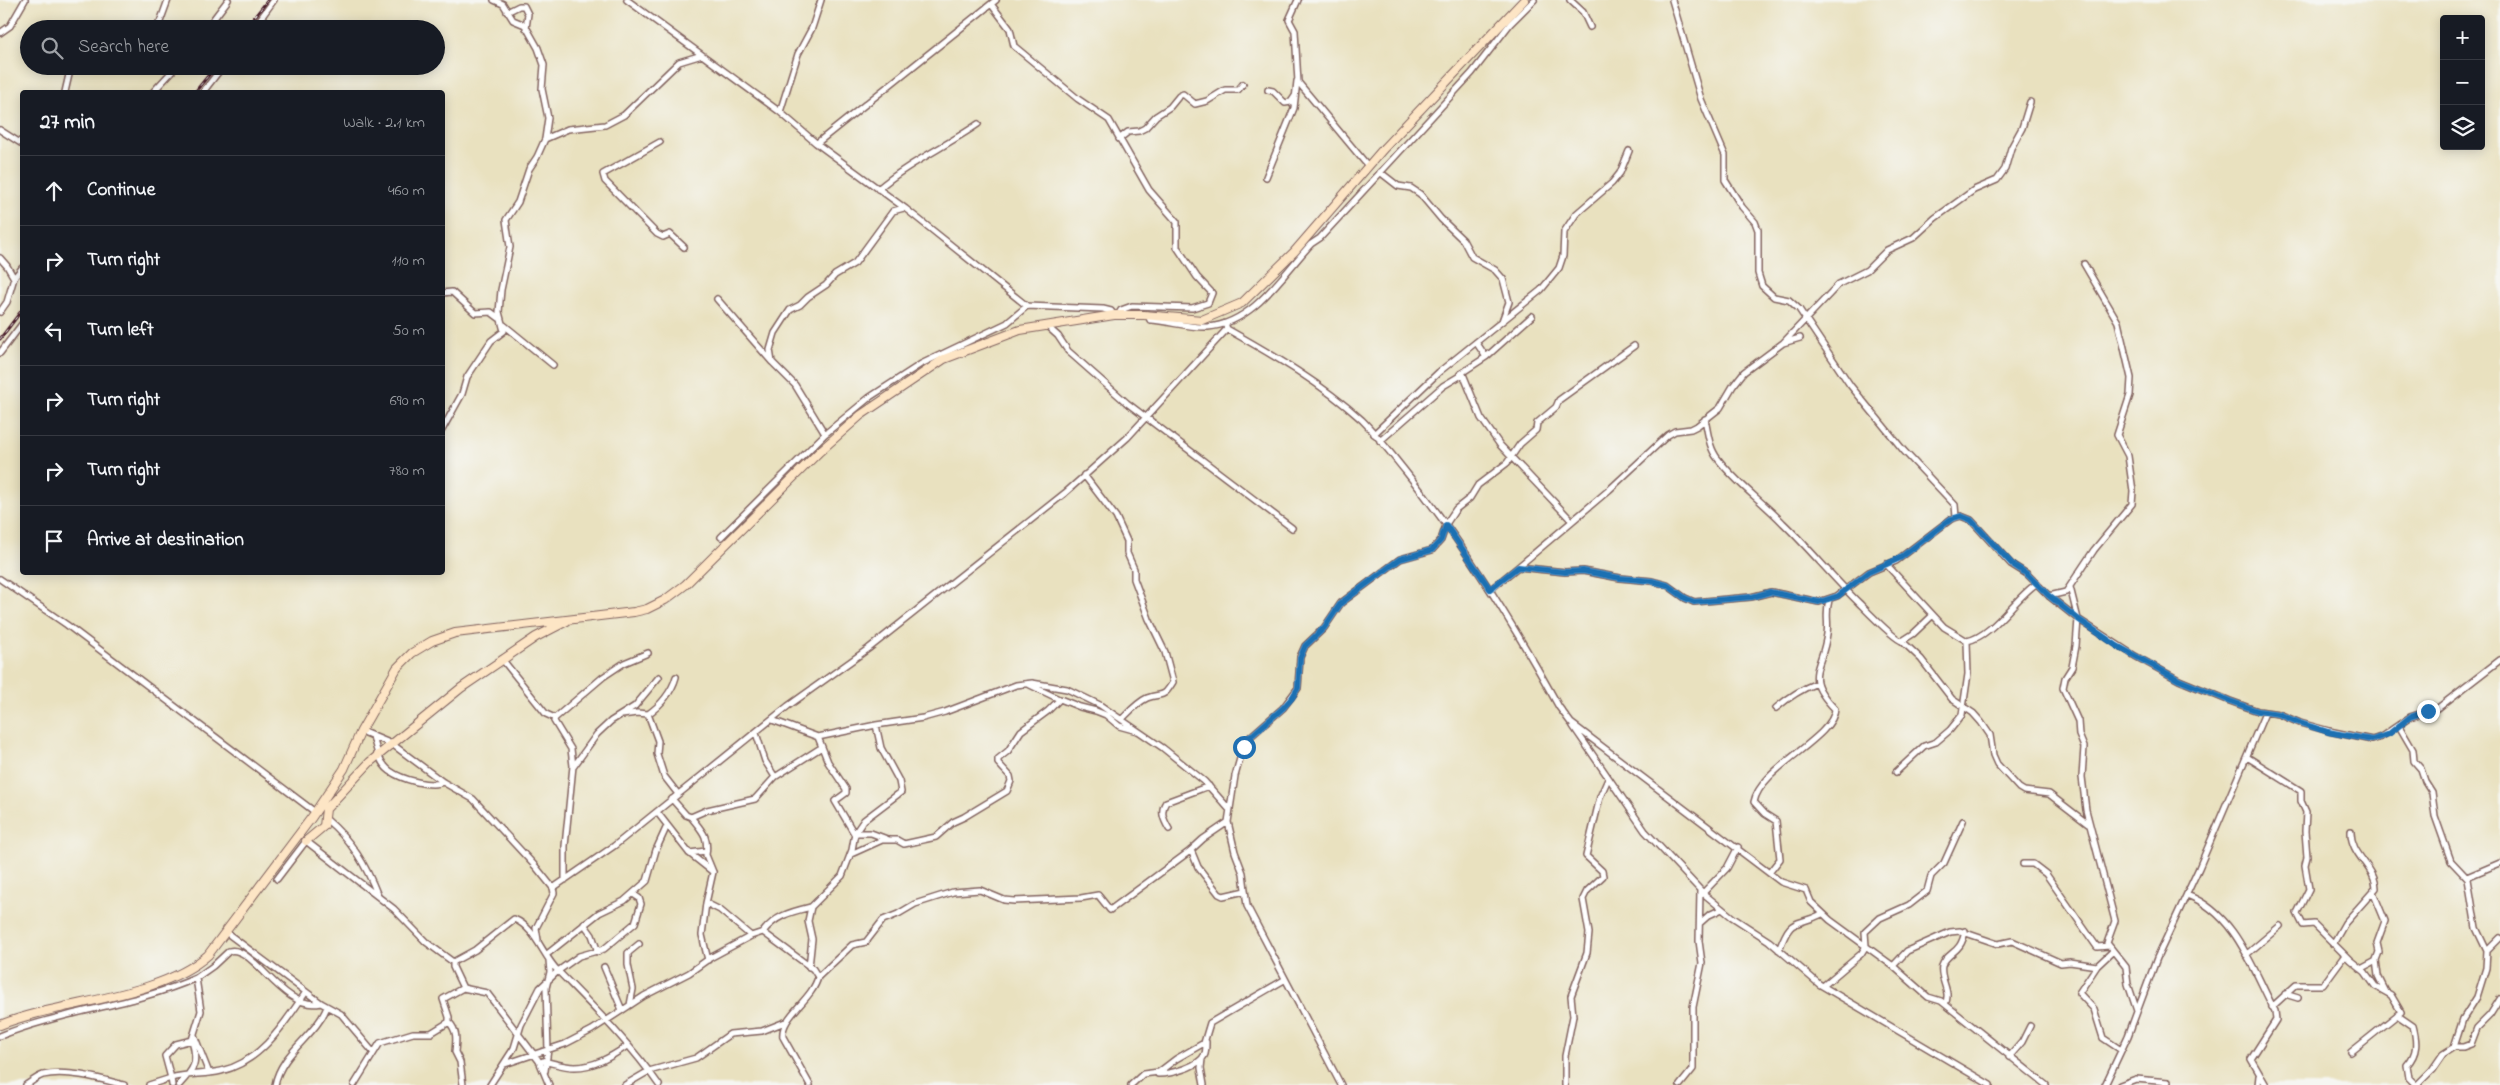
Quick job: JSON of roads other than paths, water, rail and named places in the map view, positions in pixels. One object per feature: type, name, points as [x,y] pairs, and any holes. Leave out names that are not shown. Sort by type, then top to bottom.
[{"type":"street","points":[[0,33],[10,26],[25,0]]},
{"type":"street","points":[[161,20],[168,0]]},
{"type":"street","points":[[213,20],[228,0]]},
{"type":"street","points":[[260,20],[274,0]]},
{"type":"street","points":[[445,425],[462,394],[467,377],[491,341],[504,331],[500,320],[501,290],[510,248],[506,220],[518,202],[529,169],[545,139],[548,118],[542,88],[544,65],[526,28],[513,20],[503,4],[494,0]]},
{"type":"street","points":[[627,0],[780,112],[817,143],[904,208],[1027,306],[1103,309],[1111,310],[1116,315]]},
{"type":"street","points":[[780,112],[798,54],[818,14],[821,0]]},
{"type":"street","points":[[1266,177],[1286,133],[1297,94],[1295,31],[1288,20],[1298,0]]},
{"type":"street","points":[[0,1024],[41,1012],[147,987],[187,972],[208,955],[227,933],[315,812],[344,768],[361,731],[403,660],[432,641],[455,633],[482,629],[641,611],[665,600],[696,575],[819,452],[861,415],[944,359],[1016,331],[1048,327],[1075,320],[1116,315],[1148,315],[1202,320],[1242,304],[1294,252],[1368,166],[1524,0]]},
{"type":"street","points":[[1148,315],[1150,320],[1181,325],[1208,326],[1225,323],[1251,311],[1472,73],[1510,24],[1534,0]]},
{"type":"street","points":[[1570,0],[1583,12],[1590,28]]},
{"type":"street","points":[[1672,0],[1701,99],[1725,154],[1725,180],[1742,207],[1755,222],[1758,230],[1758,273],[1762,286],[1774,297],[1792,301],[1850,385],[1904,451],[1955,505],[1956,516]]},
{"type":"street","points":[[817,143],[993,2],[1010,29],[1014,46],[1078,99],[1104,116],[1149,190],[1177,222],[1177,246],[1196,277],[1212,293],[1208,303],[1192,308],[1132,306],[1120,310],[1116,315]]},
{"type":"street","points":[[507,12],[519,6],[524,6],[528,14],[526,28]]},
{"type":"street","points":[[545,139],[568,129],[605,125],[624,115],[679,62],[702,55]]},
{"type":"street","points":[[66,90],[70,75]]},
{"type":"street","points":[[155,90],[169,75]]},
{"type":"street","points":[[205,90],[216,75]]},
{"type":"street","points":[[1297,78],[1368,166]]},
{"type":"street","points":[[1119,138],[1128,132],[1139,131],[1145,128],[1156,116],[1170,107],[1183,94],[1196,104],[1207,101],[1225,90],[1238,90],[1243,84]]},
{"type":"street","points":[[1268,90],[1273,91],[1285,103],[1291,102],[1301,90],[1305,90]]},
{"type":"street","points":[[1490,589],[1572,521],[1668,435],[1679,430],[1691,429],[1720,408],[1744,372],[1783,343],[1839,284],[1867,270],[1887,250],[1913,238],[1935,218],[1974,190],[1997,180],[2006,169],[2030,102]]},
{"type":"street","points":[[878,189],[906,168],[978,124]]},
{"type":"street","points":[[0,130],[20,143]]},
{"type":"street","points":[[660,142],[603,174],[605,181],[657,234],[663,237],[670,234],[684,247]]},
{"type":"street","points":[[1374,434],[1428,382],[1530,300],[1558,270],[1563,256],[1564,232],[1576,214],[1612,183],[1620,173],[1630,151]]},
{"type":"street","points":[[1380,172],[1398,186],[1411,188],[1420,194],[1463,240],[1472,257],[1495,270],[1503,279],[1509,302],[1501,322]]},
{"type":"street","points":[[772,362],[770,350],[775,333],[790,310],[800,305],[826,285],[835,275],[855,263],[893,211],[904,208]]},
{"type":"street","points":[[0,258],[14,278]]},
{"type":"street","points":[[2049,596],[2064,594],[2094,550],[2129,509],[2133,500],[2128,456],[2117,435],[2130,395],[2131,378],[2118,322],[2084,264]]},
{"type":"street","points":[[0,312],[8,302],[14,278],[20,270]]},
{"type":"street","points":[[445,293],[452,292],[475,313],[491,312],[518,339],[553,366]]},
{"type":"street","points":[[718,299],[772,362],[795,385],[825,434]]},
{"type":"street","points":[[721,537],[825,434],[870,397],[921,364],[1015,317],[1027,306]]},
{"type":"street","points":[[1380,441],[1459,374],[1486,357],[1532,316]]},
{"type":"street","points":[[1015,317],[1016,331]]},
{"type":"street","points":[[1225,323],[1227,329],[1279,358],[1312,380],[1345,406],[1380,441],[1446,524],[1490,589],[1558,707],[1645,831],[1702,892],[1823,986],[1990,1085]]},
{"type":"street","points":[[0,353],[20,327]]},
{"type":"street","points":[[1048,327],[1058,336],[1068,351],[1127,403],[1292,528]]},
{"type":"street","points":[[553,888],[614,846],[772,720],[868,649],[1065,493],[1147,417],[1227,329]]},
{"type":"street","points":[[1783,343],[1800,338]]},
{"type":"street","points":[[1476,342],[1486,357]]},
{"type":"street","points":[[1341,1085],[1284,980],[1247,906],[1243,872],[1235,852],[1228,822],[1235,776],[1244,747],[1250,737],[1283,708],[1295,693],[1298,688],[1300,658],[1305,646],[1324,628],[1341,603],[1400,559],[1424,553],[1437,546],[1446,524],[1456,509],[1470,498],[1478,485],[1511,458],[1520,444],[1536,430],[1537,423],[1556,407],[1559,400],[1634,346]]},
{"type":"street","points":[[1459,374],[1463,374],[1466,377],[1481,418],[1500,445],[1572,521]]},
{"type":"street","points":[[1705,419],[1713,452],[1719,461],[1791,530],[1846,590],[1882,622],[1896,639],[1902,641],[1921,659],[1952,698],[1973,713],[1989,733],[1994,760],[2019,788],[2024,791],[2049,794],[2089,825]]},
{"type":"street","points":[[1084,475],[1116,517],[1127,541],[1127,553],[1134,569],[1134,579],[1149,619],[1165,652],[1173,682],[1167,693],[1160,697],[1148,698],[1122,719]]},
{"type":"street","points":[[1518,567],[1565,572],[1583,571],[1620,578],[1652,581],[1667,585],[1694,602],[1752,597],[1770,592],[1810,601],[1829,600],[1846,590],[1869,572],[1900,558],[1956,516]]},
{"type":"street","points":[[1956,516],[1971,520],[2012,564],[2027,574],[2049,596],[2117,646],[2179,680],[2230,701],[2265,713],[2279,714],[2328,732],[2372,740],[2389,734],[2410,717],[2438,708],[2500,660]]},
{"type":"street","points":[[1886,564],[1944,627],[1967,641],[1977,638],[1994,626],[2036,584]]},
{"type":"street","points":[[0,578],[67,625],[315,812]]},
{"type":"street","points":[[2070,587],[2078,619],[2072,667],[2065,678],[2063,688],[2078,721],[2079,735],[2084,746],[2082,777],[2089,825],[2098,849],[2115,921],[2108,940],[2109,946],[2126,967],[2128,984],[2137,1011]]},
{"type":"street","points":[[1769,873],[1780,859],[1776,821],[1757,806],[1754,802],[1755,794],[1773,774],[1835,716],[1835,709],[1824,697],[1817,682],[1818,664],[1827,633],[1825,614],[1829,600]]},
{"type":"street","points":[[1902,641],[1913,634],[1933,615]]},
{"type":"street","points":[[277,878],[306,841],[324,826],[326,810],[333,801],[378,755],[461,688],[502,659],[536,637],[572,619]]},
{"type":"street","points":[[1896,772],[1924,746],[1936,742],[1950,730],[1962,715],[1968,674],[1967,641]]},
{"type":"street","points":[[555,718],[603,677],[624,663],[648,653]]},
{"type":"street","points":[[502,659],[546,714],[555,718]]},
{"type":"street","points":[[573,766],[597,734],[635,706],[658,677]]},
{"type":"street","points":[[619,716],[637,713],[648,714],[663,701],[676,677]]},
{"type":"street","points":[[1776,708],[1796,692],[1802,691],[1817,682]]},
{"type":"street","points":[[772,720],[818,737],[931,716],[999,690],[1027,684],[1067,689],[1088,698],[1141,732],[1192,770],[1229,809]]},
{"type":"street","points":[[1027,684],[1080,707],[1096,710],[1106,715],[1119,726],[1141,732]]},
{"type":"street","points":[[851,854],[874,843],[888,840],[897,840],[904,844],[936,837],[953,822],[1007,791],[1011,781],[1010,776],[998,763],[998,759],[1008,751],[1021,731],[1048,711],[1059,699]]},
{"type":"street","points":[[2105,1085],[2137,1011],[2157,958],[2187,895],[2265,713]]},
{"type":"street","points":[[648,714],[658,741],[658,754],[664,776],[678,794]]},
{"type":"street","points":[[555,718],[554,721],[571,750],[573,766],[565,846],[565,880]]},
{"type":"street","points":[[1571,724],[1781,882],[1806,890],[1812,902],[1822,914],[1893,963],[1928,997],[1945,1004],[2008,1057],[2046,1085]]},
{"type":"street","points":[[505,1064],[565,1044],[708,960],[751,936],[763,932],[774,920],[785,913],[811,907],[842,876],[851,854],[855,834],[870,814],[898,796],[901,792],[899,781],[881,748],[876,725]]},
{"type":"street","points":[[2399,726],[2413,750],[2414,761],[2422,770],[2425,781],[2432,792],[2435,816],[2451,861],[2467,877],[2470,884],[2476,928],[2487,951],[2486,968],[2477,996],[2463,1019],[2454,1047]]},
{"type":"street","points":[[361,731],[392,744],[443,782],[473,799],[553,888],[553,897],[536,928],[538,940]]},
{"type":"street","points":[[756,733],[765,761],[775,777]]},
{"type":"street","points":[[373,736],[378,755],[390,771],[430,786],[443,782]]},
{"type":"street","points":[[818,737],[846,789],[846,793],[835,801],[855,834]]},
{"type":"street","points":[[690,817],[707,810],[755,799],[775,777],[822,747]]},
{"type":"street","points":[[571,750],[576,752],[585,750]]},
{"type":"street","points":[[2247,756],[2301,791],[2301,801],[2306,812],[2307,858],[2305,865],[2309,889],[2296,912],[2297,916],[2303,925],[2314,924],[2361,969],[2375,986],[2391,995],[2401,1012],[2351,1052]]},
{"type":"street","points":[[1565,1085],[1565,1056],[1573,1016],[1571,996],[1587,953],[1589,933],[1583,899],[1586,891],[1604,876],[1604,872],[1586,856],[1600,797],[1608,779]]},
{"type":"street","points":[[1169,829],[1162,815],[1166,802],[1209,786]]},
{"type":"street","points":[[672,799],[690,817],[707,839],[708,847],[706,851],[713,872],[706,903],[702,935],[708,960]]},
{"type":"street","points":[[657,812],[690,853],[713,872]]},
{"type":"street","points":[[326,819],[352,844],[372,879],[378,897]]},
{"type":"street","points":[[1823,986],[1852,963],[1866,946],[1866,932],[1872,923],[1909,904],[1927,891],[1931,876],[1944,863],[1963,821]]},
{"type":"street","points":[[625,1085],[649,1071],[692,1060],[730,1034],[762,1031],[785,1022],[802,1006],[816,985],[818,977],[852,945],[866,942],[883,920],[930,898],[966,890],[980,890],[1004,900],[1014,901],[1081,898],[1098,894],[1110,910],[1228,822]]},
{"type":"street","points":[[545,1072],[548,1050],[546,988],[548,957],[584,924],[632,894],[647,881],[656,850],[667,826]]},
{"type":"street","points":[[2333,944],[2345,922],[2374,892],[2376,885],[2351,844],[2351,831]]},
{"type":"street","points":[[855,834],[871,833],[888,840]]},
{"type":"street","points":[[306,841],[394,909],[426,942],[453,962],[453,967],[463,988]]},
{"type":"street","points":[[1680,1085],[1693,1069],[1693,1006],[1702,963],[1699,926],[1702,892],[1727,868],[1738,848]]},
{"type":"street","points":[[1191,850],[1198,867],[1219,894],[1223,896],[1245,891]]},
{"type":"street","points":[[690,853],[706,851]]},
{"type":"street","points":[[2467,877],[2500,863]]},
{"type":"street","points":[[2023,864],[2033,864],[2046,874],[2097,947],[2109,946]]},
{"type":"street","points":[[2374,892],[2385,921],[2376,944],[2379,952],[2376,961],[2378,976],[2386,992]]},
{"type":"street","points":[[490,1085],[514,1048],[518,1033],[536,992],[558,971],[579,956],[598,952],[635,923],[641,904],[639,898],[632,894]]},
{"type":"street","points":[[2187,895],[2200,900],[2225,920],[2246,955],[2272,1007],[2276,1020],[2251,1059],[2259,1076],[2266,1085]]},
{"type":"street","points":[[706,903],[720,910],[751,936]]},
{"type":"street","points":[[810,967],[812,940],[808,921],[811,907]]},
{"type":"street","points":[[1699,926],[1709,915],[1722,909]]},
{"type":"street","points":[[1779,950],[1786,933],[1794,923],[1822,914]]},
{"type":"street","points":[[453,962],[475,950],[514,919],[522,922],[538,940],[558,971],[607,1021],[659,1085]]},
{"type":"street","points":[[584,924],[592,935],[598,952]]},
{"type":"street","points":[[2246,955],[2280,926]]},
{"type":"street","points":[[1893,963],[1908,951],[1950,932],[1966,931],[1998,944],[2012,941],[2060,963],[2070,962],[2097,966]]},
{"type":"street","points":[[1945,1004],[1948,998],[1943,983],[1943,965],[1950,955],[1960,947],[1966,931]]},
{"type":"street","points":[[763,932],[810,967],[818,977]]},
{"type":"street","points":[[227,933],[321,1003],[341,1014],[373,1052]]},
{"type":"street","points":[[2487,951],[2500,938]]},
{"type":"street","points":[[630,1005],[633,989],[628,965],[628,953],[639,944]]},
{"type":"street","points":[[0,1036],[43,1021],[109,1007],[134,997],[179,986],[196,978],[232,950],[244,953],[275,985],[300,1000],[315,1005],[321,1003]]},
{"type":"street","points":[[2114,951],[2097,966],[2079,993],[2094,1009],[2103,1038],[2121,1050]]},
{"type":"street","points":[[2272,1007],[2296,985],[2323,985],[2345,955]]},
{"type":"street","points":[[2361,969],[2376,961]]},
{"type":"street","points":[[604,967],[622,1010]]},
{"type":"street","points":[[179,1085],[190,1074],[196,1064],[193,1037],[201,1011],[196,978]]},
{"type":"street","points":[[1131,1085],[1143,1074],[1175,1073],[1202,1058],[1206,1052],[1207,1029],[1210,1023],[1284,980]]},
{"type":"street","points":[[463,1085],[460,1062],[455,1052],[457,1042],[455,1028],[449,1022],[443,999],[463,988],[487,993],[539,1061],[545,1072],[548,1084]]},
{"type":"street","points":[[149,1085],[171,1078],[209,1073],[238,1066],[255,1056],[306,992]]},
{"type":"street","points":[[2285,994],[2298,998]]},
{"type":"street","points":[[2397,1014],[2408,1021],[2413,1027],[2415,1051],[2413,1058],[2407,1065],[2408,1078],[2417,1085],[2432,1070],[2443,1054],[2454,1047],[2463,1047],[2471,1044],[2477,1028],[2490,1015],[2500,999]]},
{"type":"street","points":[[275,1085],[284,1064],[318,1026],[327,1007]]},
{"type":"street","points":[[41,1012],[43,1021]]},
{"type":"street","points":[[354,1085],[380,1043],[413,1033],[431,1033],[449,1022]]},
{"type":"street","points":[[785,1022],[783,1037],[810,1085]]},
{"type":"street","points":[[2008,1057],[2022,1042],[2030,1026]]},
{"type":"street","points":[[193,1037],[209,1073]]},
{"type":"street","points":[[172,1085],[165,1056],[176,1044],[193,1037]]},
{"type":"street","points":[[1155,1074],[1206,1042]]},
{"type":"street","points":[[539,1061],[574,1067],[581,1066],[608,1059],[626,1046]]},
{"type":"street","points":[[1202,1058],[1201,1068],[1204,1085]]},
{"type":"street","points":[[26,1085],[43,1075],[61,1074],[92,1076],[124,1085]]},
{"type":"street","points":[[2258,1085],[2259,1076]]},
{"type":"street","points":[[2120,1085],[2136,1079],[2168,1082]]},
{"type":"railway","points":[[252,20],[268,0]]},
{"type":"railway","points":[[197,90],[209,75]]},
{"type":"railway","points":[[0,339],[20,313]]}]
